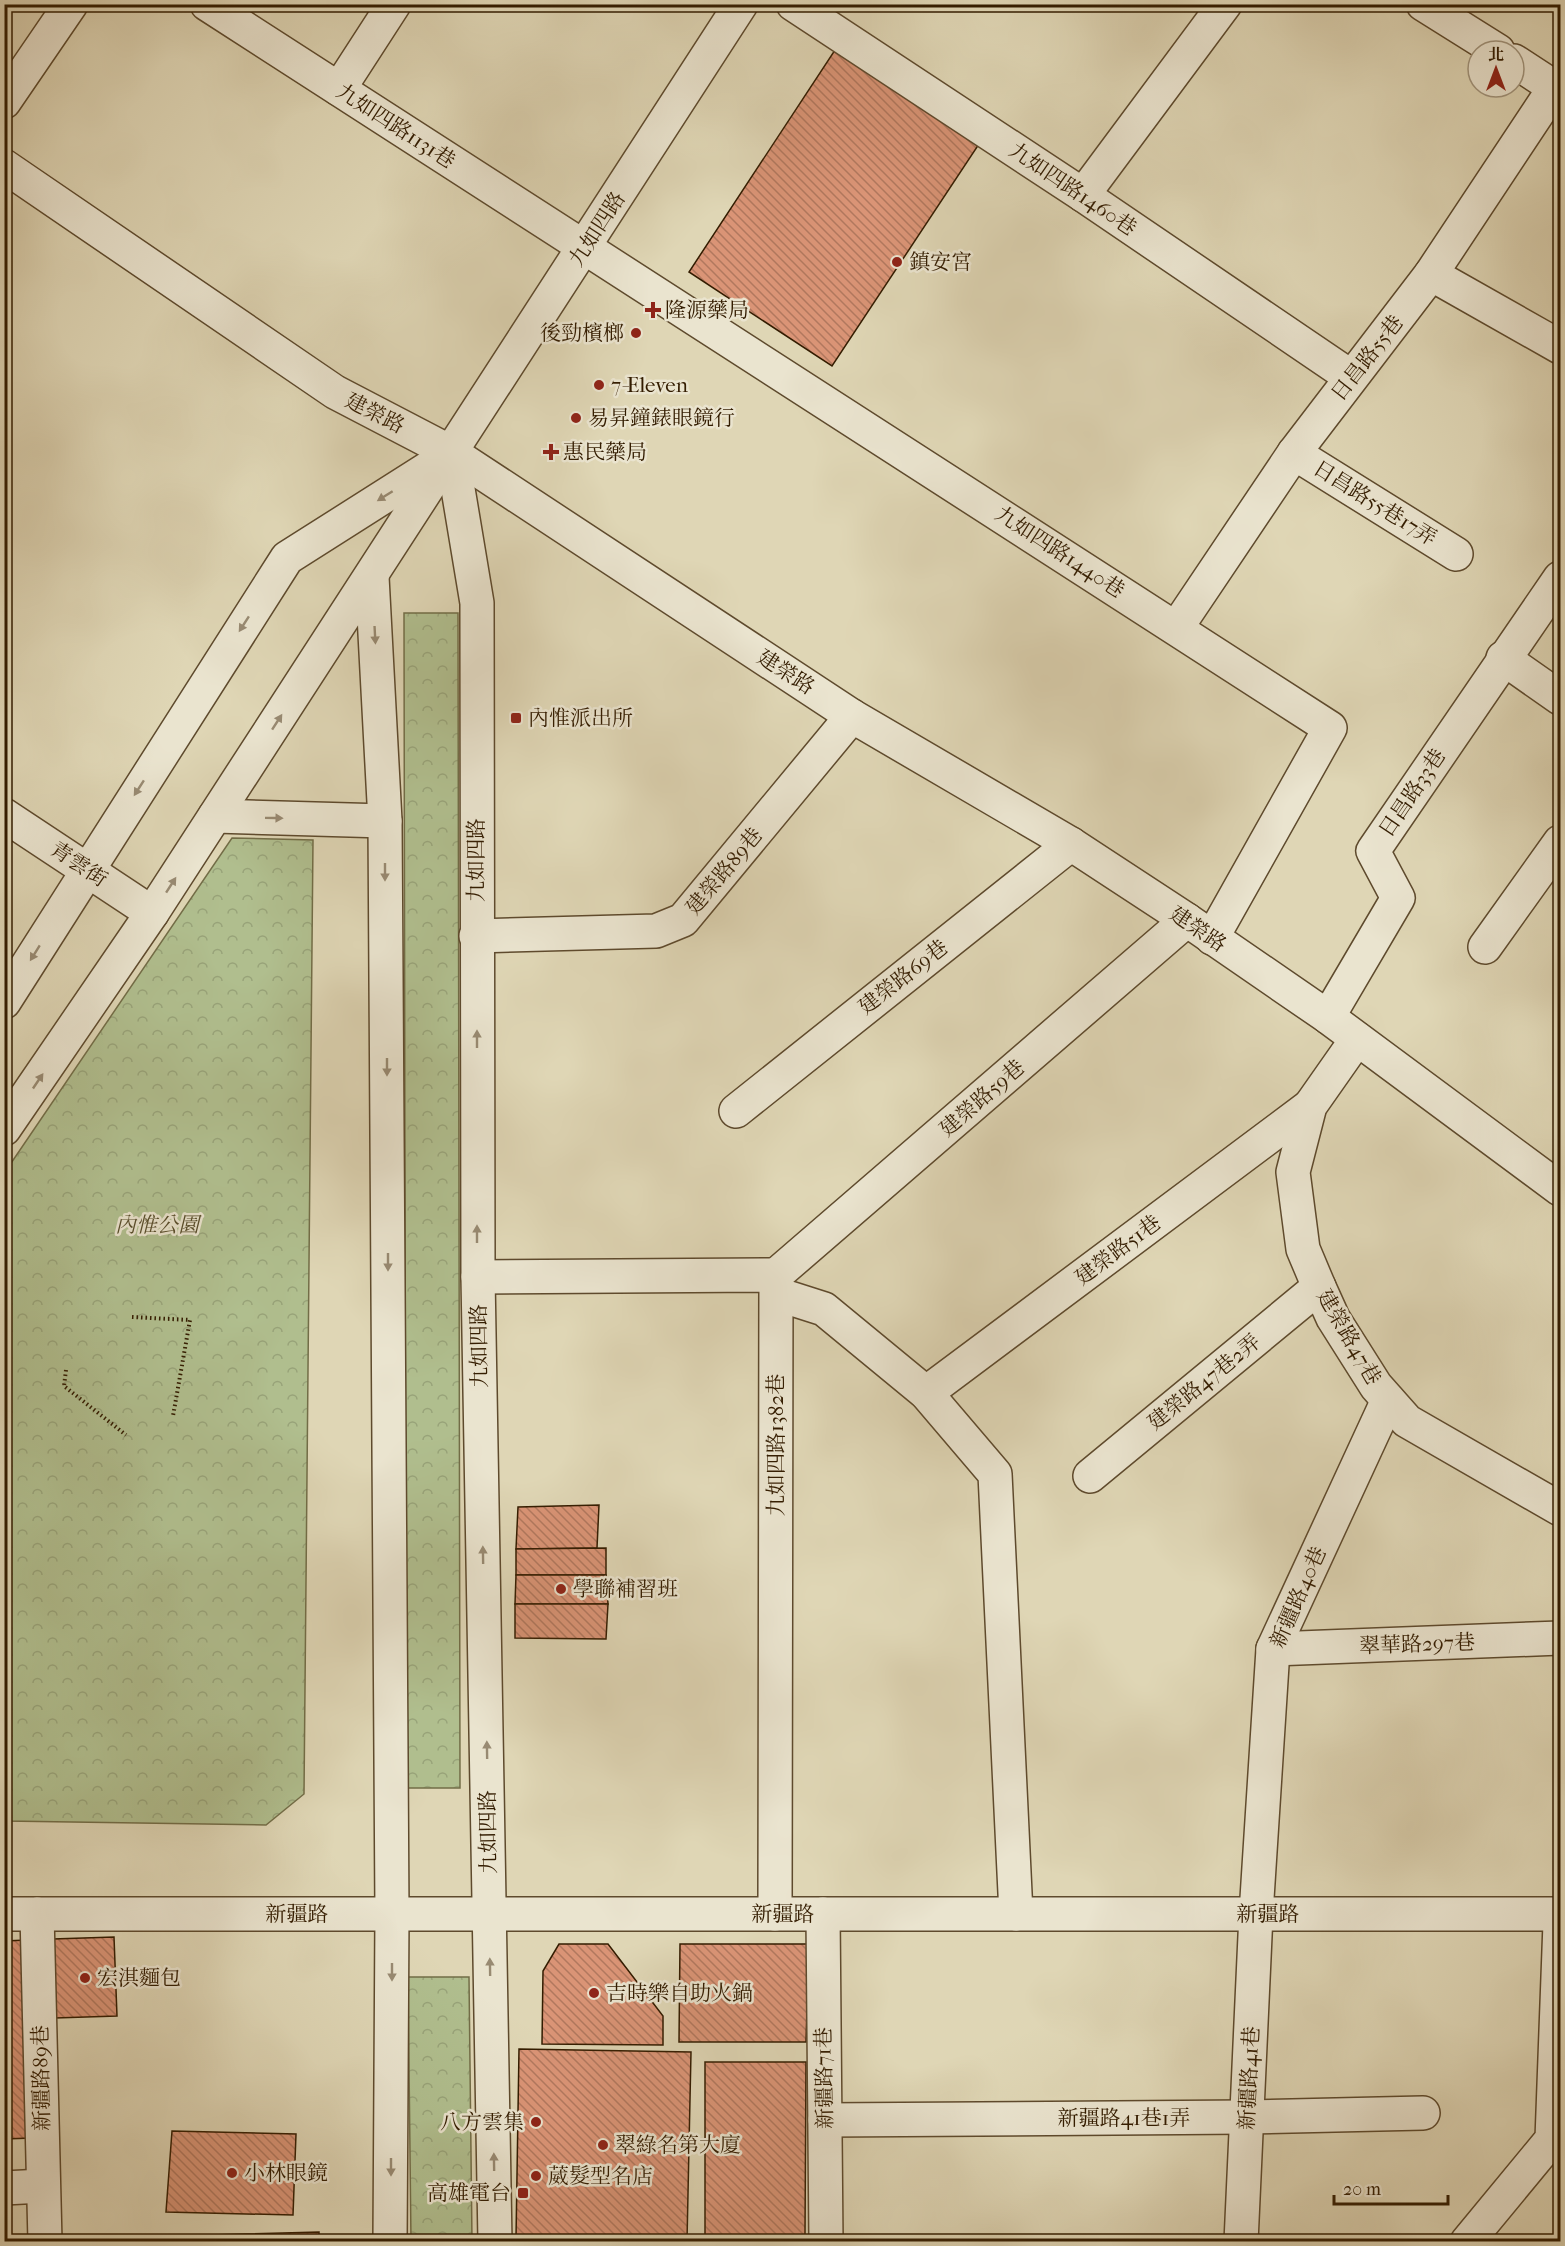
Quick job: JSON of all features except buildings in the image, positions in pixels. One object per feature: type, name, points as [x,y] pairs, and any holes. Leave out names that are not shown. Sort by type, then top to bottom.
[{"type":"street","points":[[4,102],[71,4]]},
{"type":"street","name":"九如四路1131巷","points":[[207,4],[585,248]]},
{"type":"street","points":[[339,89],[394,4]]},
{"type":"street","name":"九如四路","points":[[4,1129],[152,913],[372,577],[741,4]]},
{"type":"street","name":"九如四路1460巷","points":[[794,4],[1083,195],[1351,377]]},
{"type":"street","points":[[1083,195],[1225,4]]},
{"type":"street","points":[[1423,4],[1457,13],[1485,39]]},
{"type":"street","points":[[1526,69],[1558,89]]},
{"type":"street","name":"日昌路55巷","points":[[1177,627],[1294,453],[1431,274],[1558,89]]},
{"type":"street","name":"建榮路","points":[[4,166],[334,392],[452,453],[852,716],[1071,844],[1328,1017],[1560,1189]]},
{"type":"street","name":"九如四路1440巷","points":[[585,248],[1177,627],[1330,728],[1200,929]]},
{"type":"street","points":[[1431,274],[1560,347]]},
{"type":"street","name":"九如四路","points":[[4,1002],[287,558],[452,453]]},
{"type":"street","name":"九如四路","points":[[452,453],[477,603],[478,1277],[495,2241]]},
{"type":"street","name":"日昌路55巷17弄","points":[[1294,453],[1455,554]]},
{"type":"street","points":[[372,577],[385,821],[392,1914],[390,2241]]},
{"type":"street","name":"日昌路33巷","points":[[1328,1017],[1398,898],[1372,851],[1560,578]]},
{"type":"street","points":[[1503,658],[1560,698]]},
{"type":"street","name":"建榮路89巷","points":[[476,936],[656,931],[683,920],[852,716]]},
{"type":"street","name":"青雲街","points":[[4,815],[152,913]]},
{"type":"street","points":[[215,816],[385,821]]},
{"type":"street","points":[[1485,947],[1560,842]]},
{"type":"street","name":"建榮路69巷","points":[[736,1110],[1071,844]]},
{"type":"street","name":"建榮路59巷","points":[[777,1285],[1200,929]]},
{"type":"street","name":"建榮路47巷","points":[[1357,1039],[1310,1106],[1293,1172],[1302,1249],[1333,1318],[1388,1400],[1407,1421],[1560,1509]]},
{"type":"street","name":"建榮路51巷","points":[[926,1393],[1310,1106]]},
{"type":"street","points":[[478,1277],[777,1285],[824,1309],[926,1393],[995,1474],[1016,1914]]},
{"type":"street","name":"九如四路1382巷","points":[[775,1914],[777,1285]]},
{"type":"street","name":"建榮路47巷2弄","points":[[1089,1476],[1319,1287]]},
{"type":"street","name":"新疆路40巷","points":[[1256,1914],[1272,1649],[1388,1400]]},
{"type":"street","name":"翠華路297巷","points":[[1272,1649],[1560,1638]]},
{"type":"street","name":"新疆路","points":[[4,1914],[1560,1914]]},
{"type":"street","name":"新疆路89巷","points":[[37,1914],[45,2241]]},
{"type":"street","name":"新疆路71巷","points":[[823,1914],[826,2241]]},
{"type":"street","name":"新疆路41巷","points":[[1241,2241],[1256,1914]]},
{"type":"street","points":[[1467,2241],[1552,2139],[1560,1923]]},
{"type":"street","name":"新疆路41巷1弄","points":[[825,2120],[1247,2117],[1423,2113]]},
{"type":"street","points":[[4,2188],[43,2186]]},
{"type":"path","points":[[132,1317],[190,1320],[173,1416]]},
{"type":"path","points":[[66,1370],[64,1386],[126,1435]]},
{"type":"green space","points":[[404,613],[458,613],[460,1788],[406,1788]]},
{"type":"green space","name":"內惟公園","points":[[232,838],[313,840],[304,1794],[266,1825],[5,1821],[5,1172]]},
{"type":"green space","points":[[408,1977],[469,1977],[472,2241],[411,2241]]},
{"type":"place","name":"鎮安宮","points":[[897,262]]},
{"type":"place","name":"隆源藥局","points":[[653,310]]},
{"type":"place","name":"後勁檳榔","points":[[636,333]]},
{"type":"place","name":"7-Eleven","points":[[599,385]]},
{"type":"place","name":"易昇鐘錶眼鏡行","points":[[576,418]]},
{"type":"place","name":"惠民藥局","points":[[551,452]]},
{"type":"place","name":"內惟派出所","points":[[516,718]]},
{"type":"place","name":"學聯補習班","points":[[561,1589]]},
{"type":"place","name":"宏淇麵包","points":[[85,1978]]},
{"type":"place","name":"吉時樂自助火鍋","points":[[594,1993]]},
{"type":"place","name":"八方雲集","points":[[536,2122]]},
{"type":"place","name":"翠綠名第大廈","points":[[603,2145]]},
{"type":"place","name":"小林眼鏡","points":[[232,2173]]},
{"type":"place","name":"葳髮型名店","points":[[536,2176]]},
{"type":"place","name":"高雄電台","points":[[523,2193]]}]
